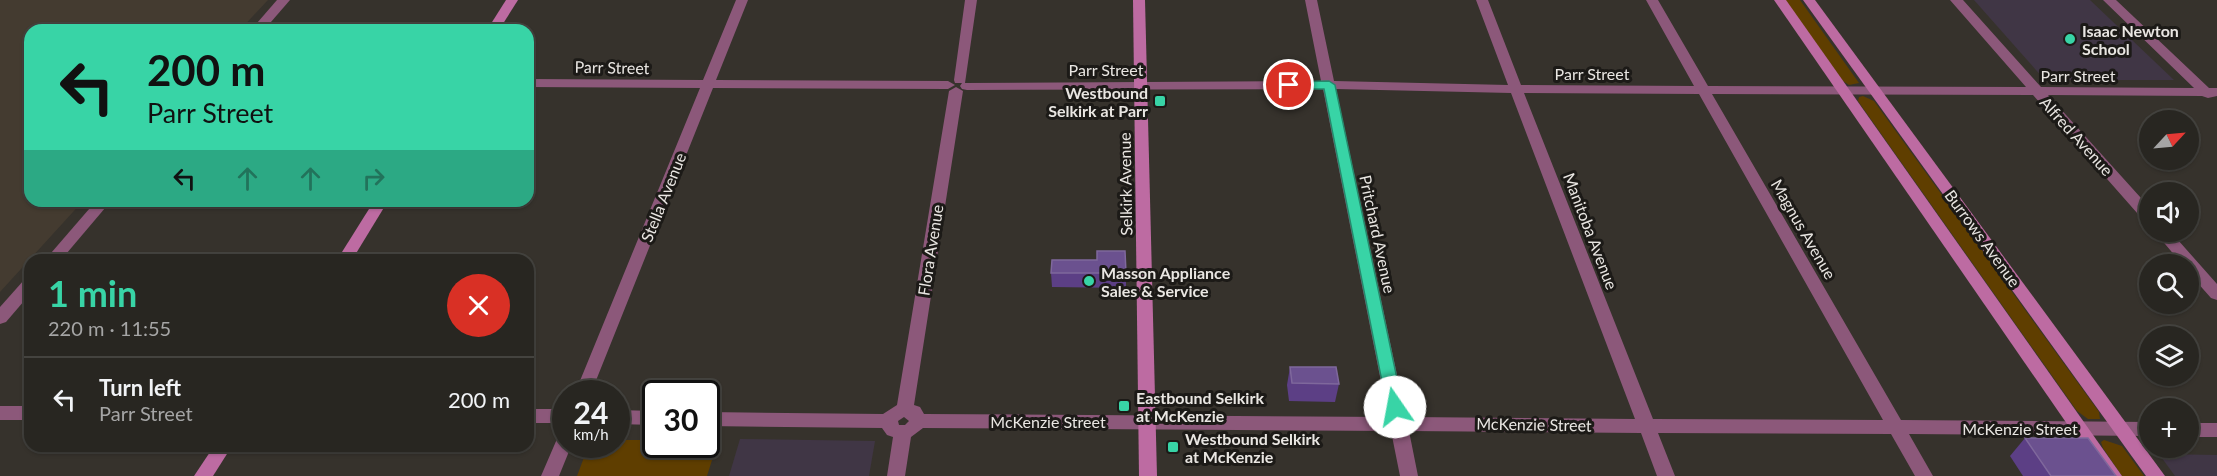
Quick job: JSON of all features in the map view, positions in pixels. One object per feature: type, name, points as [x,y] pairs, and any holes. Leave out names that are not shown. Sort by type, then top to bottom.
[{"type":"street","points":[[262,24],[284,0]]},
{"type":"street","points":[[497,24],[512,0]]},
{"type":"street","name":"Stella Avenue","points":[[588,380],[742,0]]},
{"type":"street","name":"Flora Avenue","points":[[911,415],[971,0]]},
{"type":"street","name":"Selkirk Avenue","points":[[1139,0],[1148,476]]},
{"type":"street","name":"Pritchard Avenue","points":[[1311,0],[1409,476]]},
{"type":"street","name":"Manitoba Avenue","points":[[1482,0],[1666,476]]},
{"type":"street","name":"Magnus Avenue","points":[[1652,0],[1924,476]]},
{"type":"street","name":"Burrows Avenue","points":[[1780,0],[2113,476]]},
{"type":"street","name":"Burrows Avenue","points":[[1809,0],[2156,476]]},
{"type":"street","name":"Alfred Avenue","points":[[1956,0],[2139,206]]},
{"type":"street","points":[[2109,0],[2212,92],[2217,102]]},
{"type":"street","name":"Parr Street","points":[[534,83],[958,86],[1329,85],[1516,89],[2212,92]]},
{"type":"street","points":[[57,254],[99,207]]},
{"type":"street","points":[[348,254],[377,207]]},
{"type":"street","points":[[2171,242],[2217,294]]},
{"type":"street","points":[[0,318],[24,291]]},
{"type":"street","points":[[0,413],[24,413]]},
{"type":"street","points":[[894,413],[911,415],[914,428],[903,433],[892,430],[888,421],[894,413]]},
{"type":"street","name":"McKenzie Street","points":[[911,415],[1147,422],[2139,429]]},
{"type":"street","points":[[534,416],[552,416]]},
{"type":"street","points":[[720,419],[888,421]]},
{"type":"street","points":[[2199,430],[2217,430]]},
{"type":"street","points":[[896,476],[903,433]]},
{"type":"street","points":[[203,476],[219,452]]},
{"type":"street","points":[[550,476],[557,458]]},
{"type":"shaded area","points":[[0,0],[268,0],[246,24],[24,24],[24,207],[78,207],[35,254],[24,254],[24,266],[0,292]]},
{"type":"shaded area","points":[[1785,0],[1800,0],[1859,83],[1849,85],[1843,81]]},
{"type":"shaded area","name":"Isaac Newton School","points":[[1974,0],[2090,0],[2174,80],[2050,80],[2043,78]]},
{"type":"shaded area","points":[[1863,96],[1874,101],[2099,412],[2100,419],[2088,419],[2077,411],[1858,101],[1859,97]]},
{"type":"shaded area","points":[[740,439],[875,441],[869,476],[729,476]]},
{"type":"shaded area","points":[[630,440],[642,440],[642,458],[713,458],[707,476],[577,476],[584,458],[630,458]]},
{"type":"shaded area","points":[[2104,440],[2122,446],[2144,476],[2122,476],[2103,448],[2101,442]]},
{"type":"shaded area","points":[[2199,455],[2217,455],[2217,476],[2175,476],[2162,458],[2199,458]]},
{"type":"building","points":[[1097,251],[1125,251],[1126,273],[1051,273],[1052,260],[1097,260]]},
{"type":"building","points":[[1290,367],[1336,367],[1339,384],[1292,383]]},
{"type":"building","points":[[2025,438],[2088,438],[2116,476],[2051,476]]},
{"type":"place","name":"Isaac Newton School","points":[[2070,39]]},
{"type":"place","name":"Westbound Selkirk at Parr","points":[[1160,101]]},
{"type":"place","name":"Masson Appliance Sales & Service","points":[[1089,281]]},
{"type":"place","name":"Eastbound Selkirk at McKenzie","points":[[1124,406]]},
{"type":"place","name":"Westbound Selkirk at McKenzie","points":[[1173,447]]},
{"type":"route","points":[[1289,85],[1329,85],[1395,407]]}]
